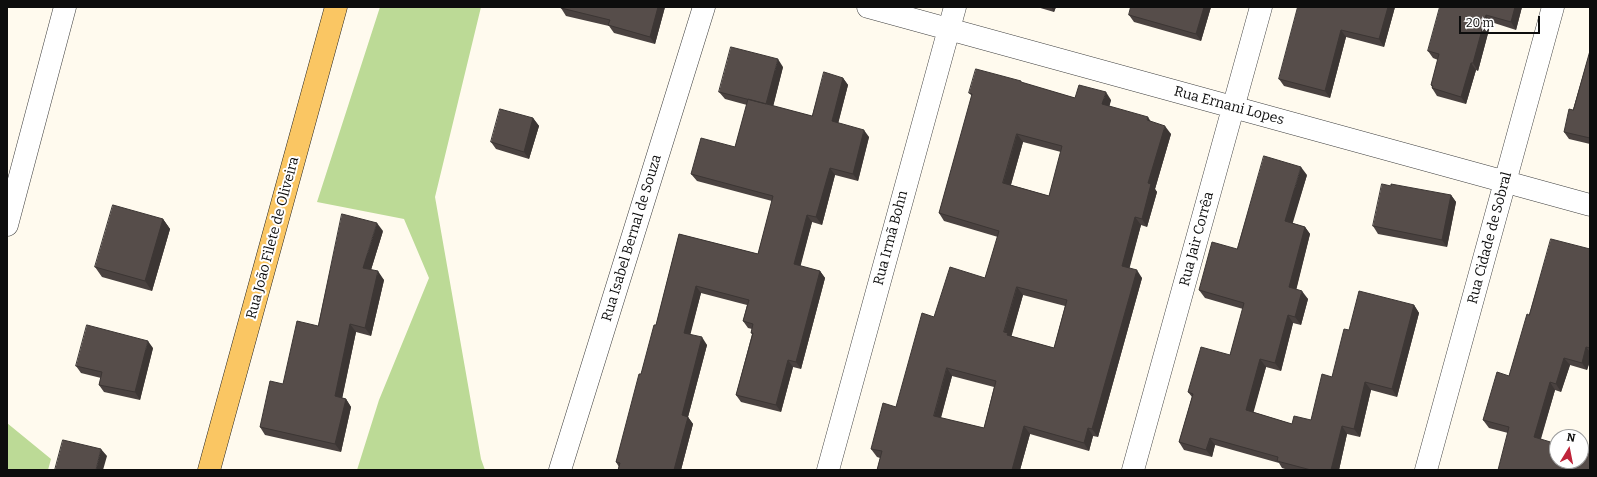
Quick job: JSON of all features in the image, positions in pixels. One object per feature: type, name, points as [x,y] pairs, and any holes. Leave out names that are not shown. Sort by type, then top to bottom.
[{"type":"main road","name":"Rua João Filete de Oliveira","points":[[210,470],[336,7]]},
{"type":"street","points":[[7,225],[66,7]]},
{"type":"street","name":"Rua Isabel Bernal de Souza","points":[[560,470],[704,7]]},
{"type":"street","name":"Rua Ernani Lopes","points":[[868,7],[1590,205]]},
{"type":"street","name":"Rua Irmã Bohn","points":[[828,470],[955,7]]},
{"type":"street","name":"Rua Jair Corrêa","points":[[1133,470],[1261,7]]},
{"type":"street","name":"Rua Cidade de Sobral","points":[[1426,470],[1553,7]]},
{"type":"green space","points":[[380,7],[481,7],[435,197],[481,459],[485,470],[357,470],[379,400],[429,278],[404,219],[317,202]]},
{"type":"green space","points":[[7,423],[51,459],[48,470],[7,470]]},
{"type":"building","points":[[561,7],[658,7],[650,37],[608,25],[610,20]]},
{"type":"building","points":[[1131,7],[1204,7],[1196,34],[1129,15]]},
{"type":"building","points":[[1298,7],[1388,7],[1379,39],[1341,30],[1325,91],[1279,79]]},
{"type":"building","points":[[1440,7],[1515,7],[1511,22],[1486,15],[1473,63],[1471,63],[1461,97],[1432,88],[1433,86],[1431,85],[1439,54],[1428,51]]},
{"type":"building","points":[[731,47],[778,59],[766,104],[719,92]]},
{"type":"building","points":[[1590,51],[1590,138],[1564,132],[1569,109],[1573,110]]},
{"type":"building","points":[[976,69],[1075,98],[1079,85],[1106,92],[1102,104],[1148,117],[1147,120],[1165,126],[1148,183],[1151,184],[1142,219],[1135,217],[1122,266],[1137,270],[1092,429],[1088,428],[1084,443],[1024,426],[1012,470],[877,470],[882,451],[871,449],[883,403],[896,407],[922,313],[934,317],[950,267],[985,278],[999,231],[939,213],[972,94],[969,93]],"holes":[[[1017,134],[1062,146],[1049,196],[1003,183]],[[1017,287],[1067,300],[1054,348],[1007,335],[1008,333],[1004,332]],[[947,368],[996,381],[984,428],[934,416]]]},
{"type":"building","points":[[824,72],[843,78],[832,121],[864,130],[853,174],[830,168],[816,217],[807,215],[794,264],[820,271],[796,362],[788,360],[776,405],[736,395],[753,333],[751,333],[753,324],[743,321],[749,300],[696,286],[684,333],[702,337],[682,415],[688,417],[674,470],[618,470],[620,463],[616,462],[639,374],[641,374],[654,325],[656,325],[679,234],[758,254],[773,196],[691,174],[701,138],[735,147],[748,99],[812,116]]},
{"type":"building","points":[[500,109],[533,118],[524,152],[491,142]]},
{"type":"building","points":[[1264,156],[1301,167],[1285,221],[1305,227],[1289,287],[1302,291],[1295,317],[1288,315],[1275,363],[1260,359],[1246,410],[1292,424],[1294,416],[1311,420],[1322,374],[1332,377],[1344,329],[1349,330],[1359,291],[1414,305],[1392,389],[1365,382],[1354,429],[1342,426],[1331,470],[1311,470],[1277,461],[1278,457],[1210,438],[1206,450],[1179,442],[1193,394],[1188,392],[1201,347],[1230,355],[1244,303],[1199,290],[1212,242],[1237,249]]},
{"type":"building","points":[[1382,184],[1391,186],[1391,184],[1451,195],[1442,240],[1373,226]]},
{"type":"building","points":[[113,205],[163,219],[145,281],[95,267]]},
{"type":"building","points":[[342,214],[377,223],[363,268],[378,271],[365,328],[350,324],[335,396],[346,399],[335,444],[260,427],[270,381],[283,384],[297,321],[318,326]]},
{"type":"building","points":[[1551,239],[1590,249],[1590,348],[1586,347],[1582,363],[1564,358],[1556,384],[1550,382],[1534,437],[1549,442],[1549,469],[1589,469],[1590,447],[1590,470],[1498,470],[1509,427],[1483,420],[1497,372],[1509,376],[1527,314],[1529,315]]},
{"type":"building","points":[[87,325],[148,341],[135,392],[99,385],[102,372],[76,366]]},
{"type":"building","points":[[63,440],[101,449],[96,470],[55,470]]}]
